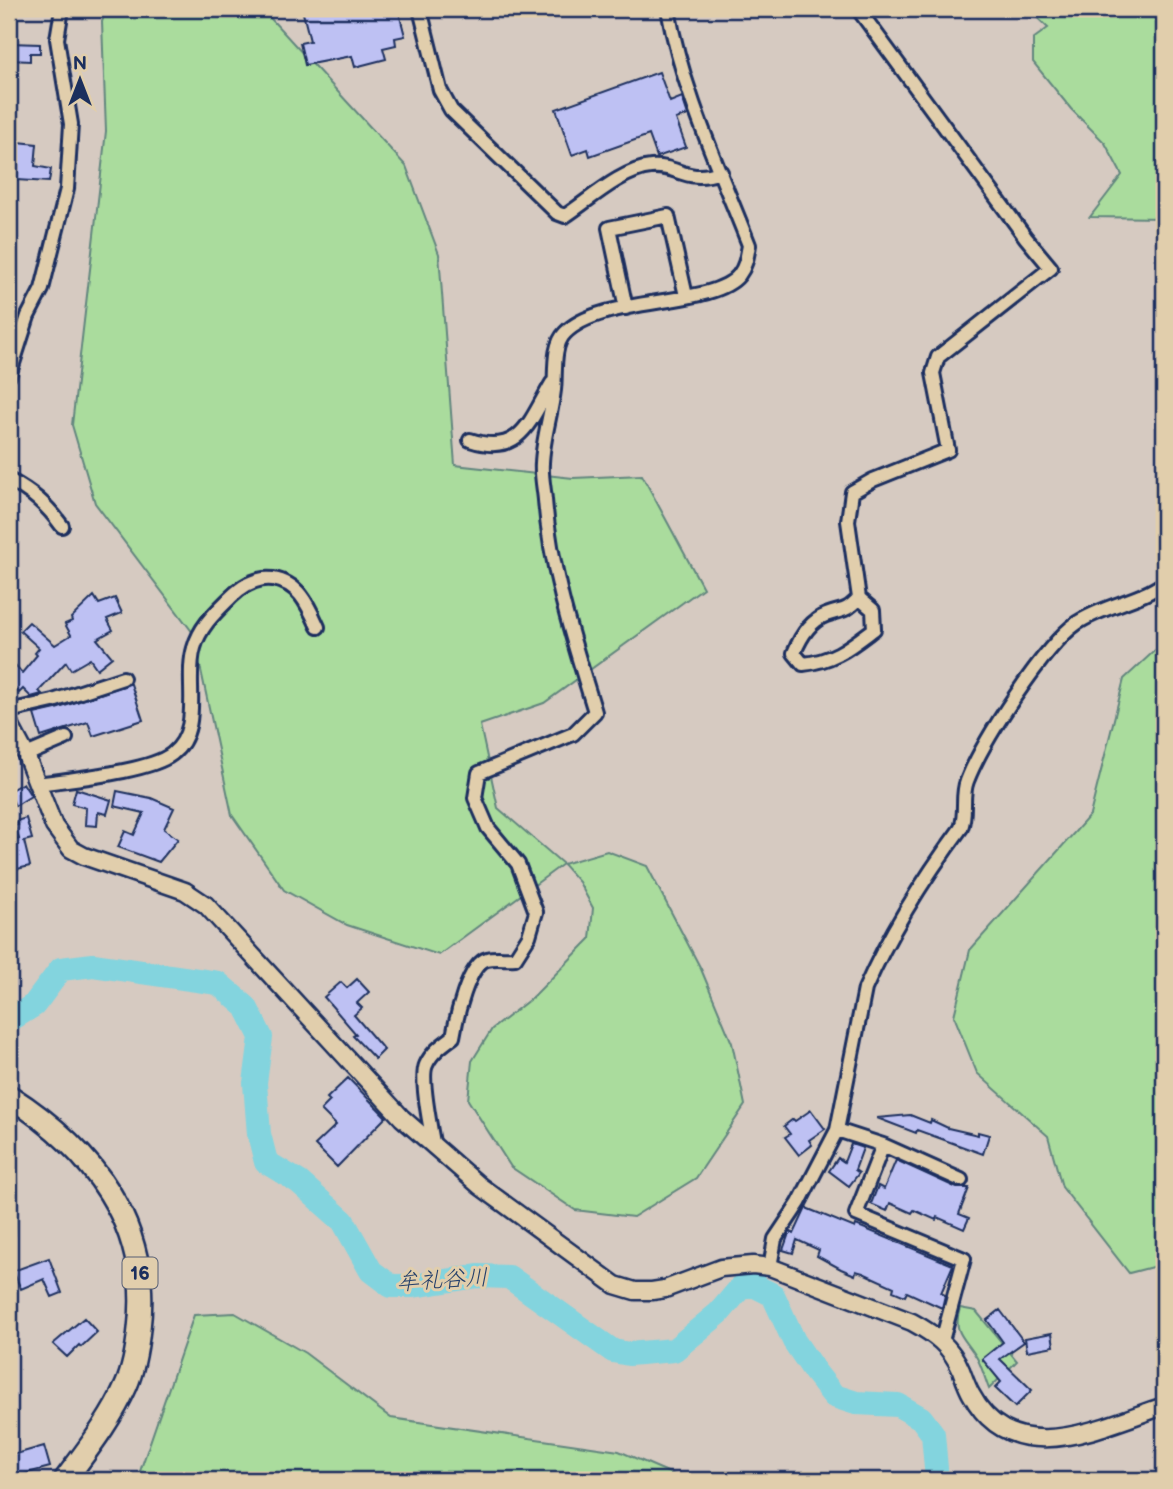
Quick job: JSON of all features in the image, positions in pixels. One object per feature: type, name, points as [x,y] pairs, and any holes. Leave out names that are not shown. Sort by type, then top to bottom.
[{"type":"main road","name":"16","points":[[9,1096],[60,1134],[99,1175],[125,1223],[139,1268],[141,1315],[136,1351],[127,1384],[100,1432],[65,1480]]},
{"type":"street","points":[[9,371],[28,316],[41,289],[67,189],[71,124],[57,39],[62,9]]},
{"type":"street","points":[[419,9],[440,90],[451,110],[557,213],[565,216],[617,180],[648,167],[660,167],[691,177],[705,177],[721,172]]},
{"type":"street","points":[[434,1148],[424,1067],[434,1052],[453,1037],[457,1016],[475,967],[486,959],[515,958],[529,936],[537,912],[518,864],[488,828],[475,798],[479,773],[573,734],[595,712],[548,534],[542,466],[545,431],[556,377],[556,348],[562,335],[578,323],[608,311],[713,290],[737,277],[746,263],[749,245],[674,44],[668,9]]},
{"type":"street","points":[[858,9],[1026,238],[1051,268],[938,357],[933,373],[948,450],[873,480],[852,492],[848,521],[859,598],[873,610],[874,629],[850,648],[824,662],[803,664],[794,653],[800,637],[823,616],[847,610],[859,598]]},
{"type":"street","points":[[626,308],[609,228],[668,216],[686,296]]},
{"type":"street","points":[[470,440],[499,446],[510,442],[523,432],[556,377]]},
{"type":"street","points":[[9,480],[31,491],[48,506],[62,526]]},
{"type":"street","points":[[38,784],[149,765],[173,753],[182,743],[188,729],[193,650],[200,631],[240,588],[259,578],[275,579],[292,585],[305,600],[318,627]]},
{"type":"street","points":[[770,1267],[775,1239],[799,1203],[837,1130],[865,989],[926,875],[961,828],[964,820],[965,785],[978,758],[1009,707],[1053,645],[1076,624],[1103,609],[1156,589],[1164,583]]},
{"type":"street","points":[[9,711],[53,701],[123,678]]},
{"type":"street","points":[[9,723],[26,755],[54,826],[71,849],[185,891],[206,905],[376,1091],[434,1148],[480,1186],[615,1285],[635,1292],[652,1292],[721,1268],[741,1265],[770,1267],[932,1332],[954,1356],[981,1410],[1013,1434],[1033,1439],[1057,1439],[1164,1406]]},
{"type":"street","points":[[26,755],[66,738]]},
{"type":"street","points":[[837,1130],[883,1145],[961,1180]]},
{"type":"street","points":[[883,1145],[856,1213],[964,1259],[942,1341]]},
{"type":"green space","points":[[106,9],[262,9],[406,166],[439,254],[455,465],[573,478],[642,475],[703,588],[544,703],[480,725],[498,808],[563,864],[439,955],[347,925],[284,890],[232,815],[193,633],[95,503],[72,425],[106,131],[102,22]]},
{"type":"green space","points":[[1028,9],[1164,9],[1164,218],[1090,217],[1122,175],[1105,143],[1071,109],[1033,62],[1033,39],[1048,28]]},
{"type":"green space","points":[[1164,642],[1164,1264],[1129,1273],[1062,1187],[1048,1136],[977,1073],[954,1016],[970,950],[1090,815],[1124,679]]},
{"type":"green space","points":[[607,851],[647,866],[701,969],[732,1043],[745,1105],[696,1178],[633,1217],[575,1210],[511,1167],[468,1100],[472,1061],[492,1029],[534,996],[590,939],[593,908],[579,882],[563,864]]},
{"type":"green space","points":[[9,1171],[17,1180],[15,1235],[9,1242]]},
{"type":"green space","points":[[960,1308],[976,1311],[1017,1361],[989,1389],[977,1358],[959,1330]]},
{"type":"green space","points":[[235,1313],[305,1353],[391,1418],[619,1451],[686,1480],[137,1480],[194,1315]]},
{"type":"building","points":[[302,9],[398,9],[405,36],[395,38],[396,45],[383,48],[386,59],[355,67],[352,56],[305,65],[300,43],[310,41]]},
{"type":"building","points":[[9,43],[40,44],[40,53],[30,53],[30,61],[10,60]]},
{"type":"building","points":[[659,72],[670,102],[682,97],[688,115],[676,119],[686,147],[657,157],[649,135],[590,156],[588,149],[572,155],[556,109]]},
{"type":"building","points":[[18,142],[37,144],[35,166],[51,169],[49,182],[17,180]]},
{"type":"building","points":[[94,596],[99,604],[115,598],[122,613],[107,619],[113,630],[97,639],[112,657],[97,669],[90,659],[71,670],[66,662],[39,691],[42,694],[31,697],[23,689],[19,693],[9,681],[9,658],[22,673],[37,655],[35,653],[39,648],[20,631],[29,622],[55,645],[71,635],[65,624],[72,621],[71,618]]},
{"type":"building","points":[[129,684],[143,720],[93,736],[88,722],[41,737],[34,714]]},
{"type":"building","points":[[23,783],[31,796],[15,806],[9,791]]},
{"type":"building","points":[[76,789],[111,800],[107,814],[98,812],[97,826],[85,825],[86,808],[72,804]]},
{"type":"building","points":[[117,791],[151,798],[174,808],[164,829],[178,839],[159,862],[118,847],[125,831],[134,835],[144,813],[114,806]]},
{"type":"building","points":[[26,818],[32,839],[24,841],[30,866],[13,870],[9,842],[19,839],[16,821]]},
{"type":"building","points":[[357,979],[369,992],[357,1003],[362,1008],[354,1015],[384,1050],[375,1059],[353,1036],[356,1034],[324,997],[341,982],[347,988]]},
{"type":"building","points":[[348,1078],[386,1117],[337,1167],[315,1145],[336,1125],[321,1110],[330,1101],[327,1098]]},
{"type":"building","points":[[811,1110],[825,1129],[809,1140],[812,1145],[799,1155],[785,1137],[790,1134],[784,1126]]},
{"type":"building","points":[[910,1115],[948,1128],[989,1135],[983,1154],[877,1118]]},
{"type":"building","points":[[851,1144],[863,1148],[855,1170],[859,1173],[849,1186],[829,1171],[838,1158],[844,1162]]},
{"type":"building","points":[[896,1160],[957,1188],[969,1188],[959,1214],[969,1218],[964,1229],[937,1217],[936,1220],[914,1210],[912,1213],[890,1203],[887,1211],[871,1204],[878,1186],[884,1189]]},
{"type":"building","points":[[806,1208],[855,1228],[856,1225],[953,1265],[941,1293],[945,1295],[942,1308],[907,1292],[905,1296],[893,1291],[894,1287],[863,1273],[856,1271],[855,1275],[841,1269],[817,1256],[819,1250],[797,1240],[793,1253],[783,1250],[790,1232],[794,1234]]},
{"type":"building","points":[[49,1258],[62,1293],[52,1297],[44,1279],[21,1289],[13,1271]]},
{"type":"building","points":[[1000,1310],[1024,1342],[1000,1359],[1032,1390],[1015,1407],[995,1388],[1001,1382],[982,1359],[1003,1342],[987,1320]]},
{"type":"building","points":[[84,1318],[97,1332],[67,1357],[53,1344]]},
{"type":"building","points":[[1052,1333],[1054,1346],[1027,1351],[1025,1338]]},
{"type":"building","points":[[44,1446],[50,1467],[9,1478],[9,1456]]},
{"type":"waterway","name":"牟礼谷川","points":[[9,1016],[13,1018],[34,1005],[61,969],[93,965],[218,983],[246,1007],[261,1037],[255,1083],[259,1134],[266,1162],[299,1182],[343,1221],[371,1271],[391,1286],[413,1286],[478,1276],[509,1277],[613,1351],[629,1354],[674,1350],[719,1313],[742,1286],[755,1286],[773,1295],[794,1341],[834,1396],[856,1403],[898,1405],[921,1418],[933,1434],[937,1480]]}]
